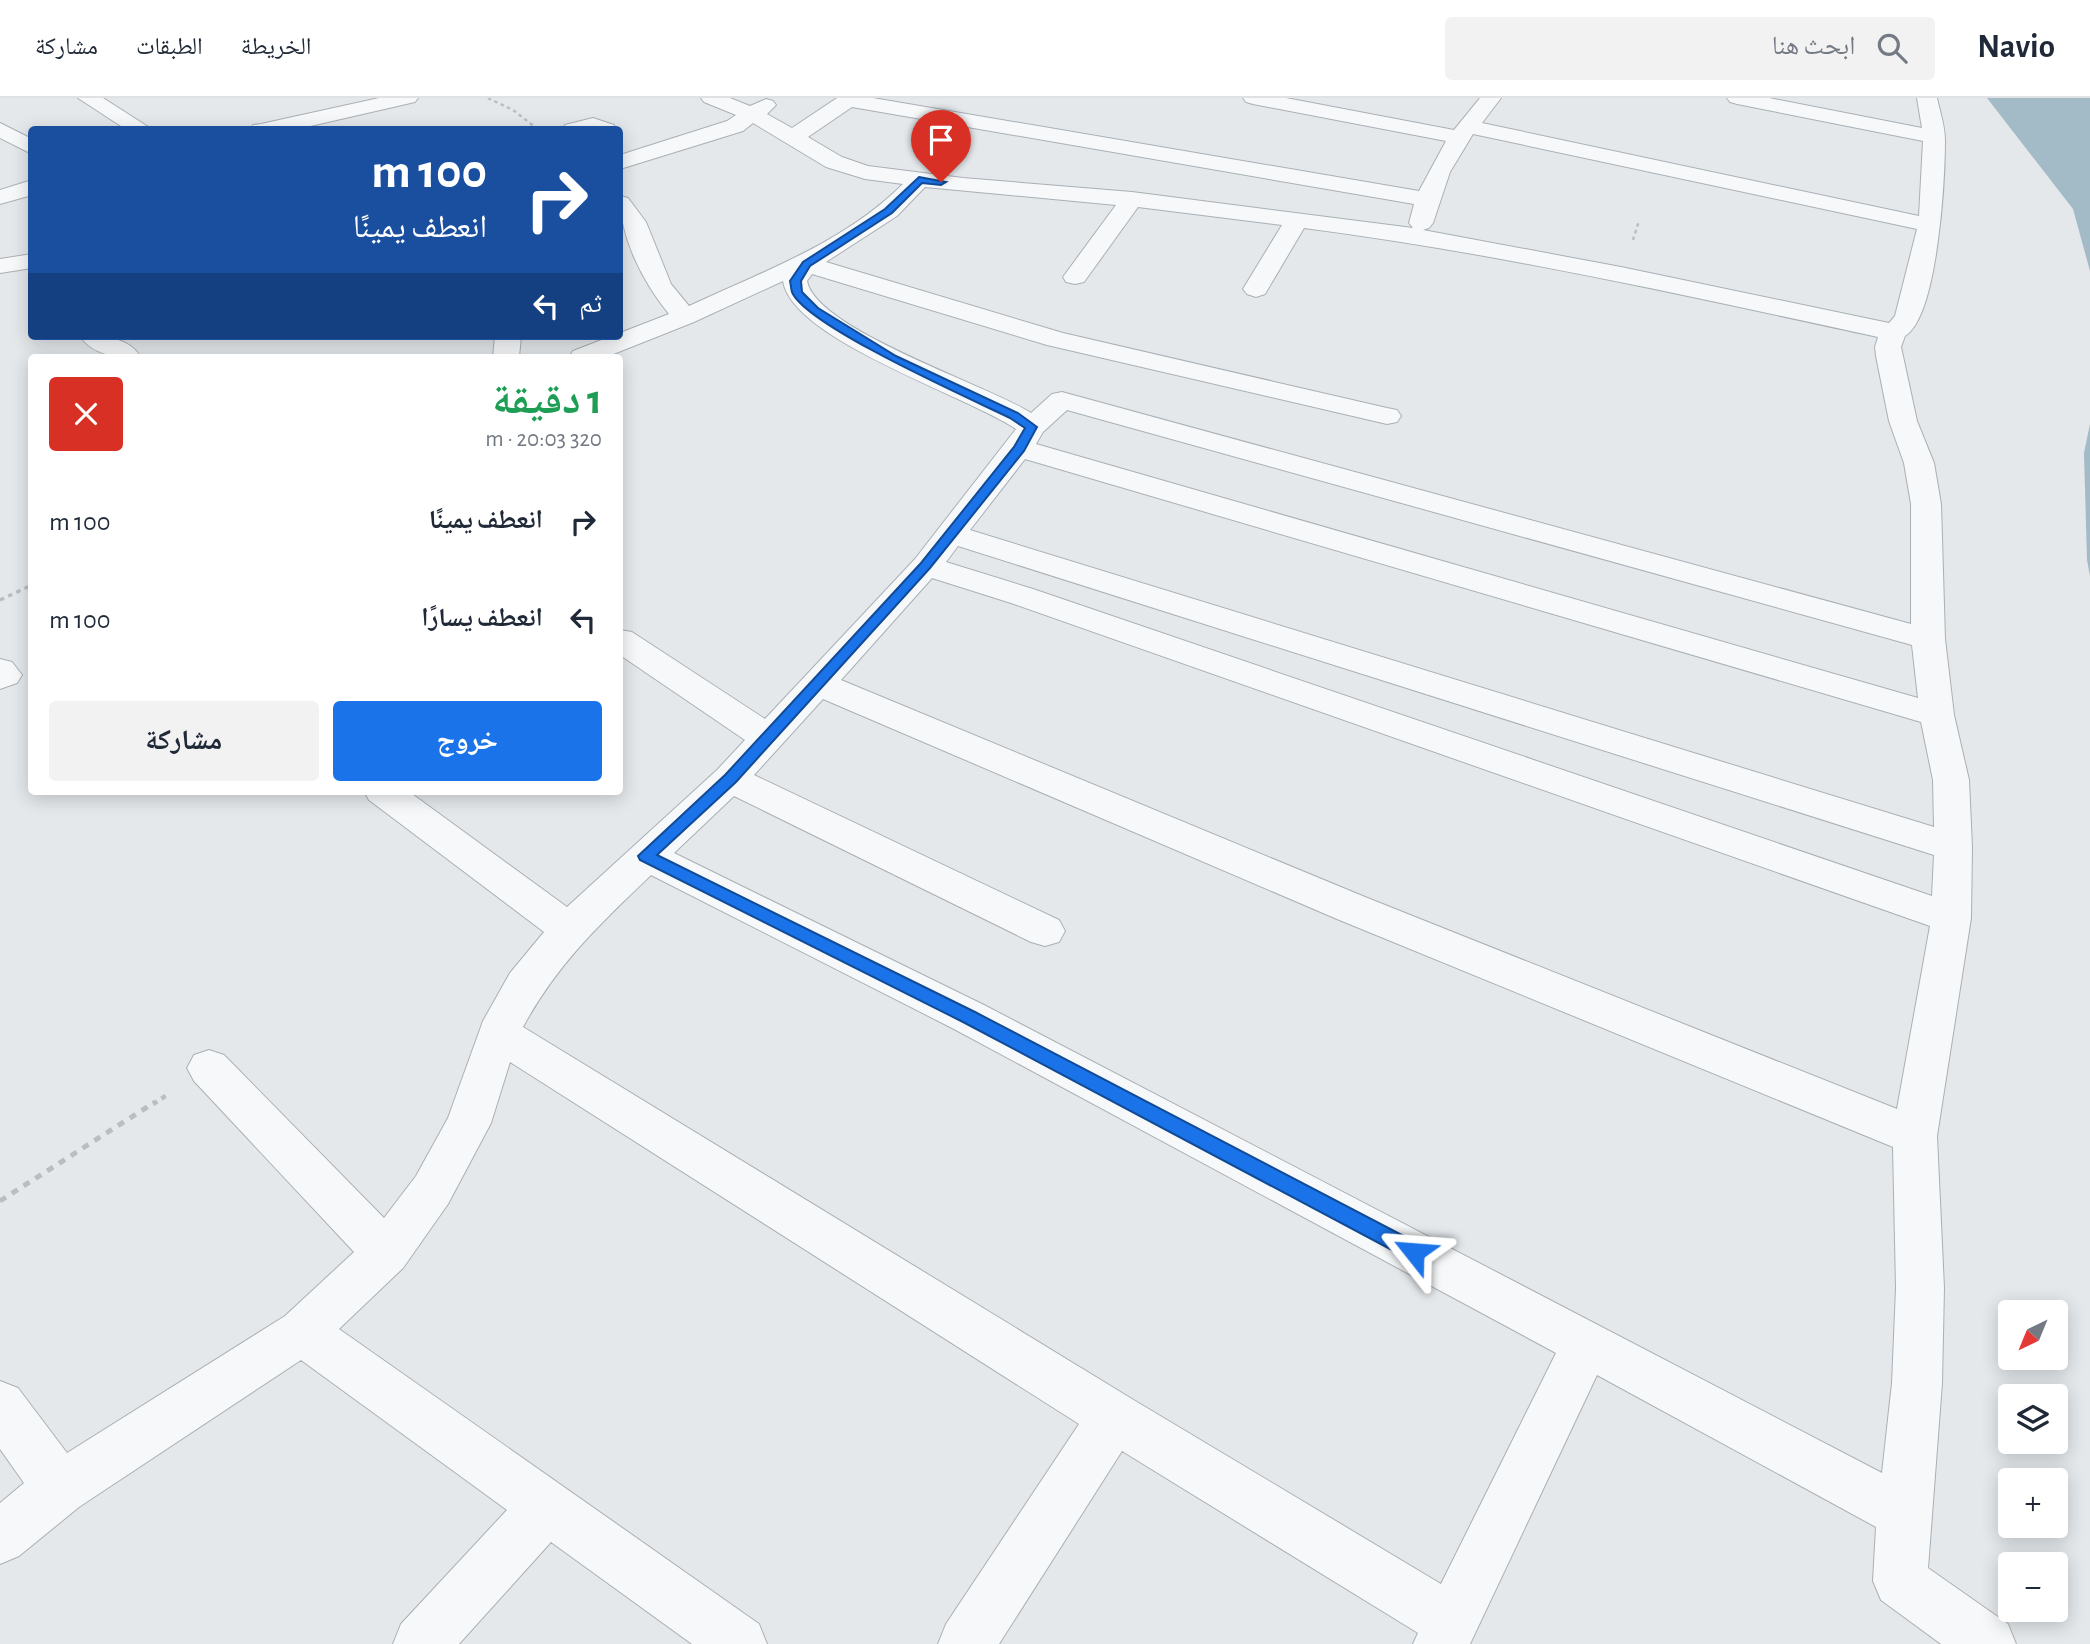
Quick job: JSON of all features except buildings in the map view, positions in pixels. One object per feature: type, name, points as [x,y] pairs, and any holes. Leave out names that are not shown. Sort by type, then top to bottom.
[{"type":"street","points":[[88,98],[136,126]]},
{"type":"street","points":[[278,126],[324,115],[372,114],[408,98]]},
{"type":"street","points":[[711,98],[754,115],[834,162],[865,172],[919,180],[1132,199],[1419,236],[1621,274],[1894,332]]},
{"type":"street","points":[[623,161],[735,126],[754,115],[774,98]]},
{"type":"street","points":[[1253,98],[1463,131],[1930,225]]},
{"type":"street","points":[[1737,98],[1934,137]]},
{"type":"street","points":[[1927,98],[1934,137],[1930,225],[1908,316],[1903,326],[1894,332],[1888,346],[1903,421],[1919,463],[1926,504],[1927,639],[1937,715],[1951,780],[1953,847],[1951,918],[1915,1136],[1920,1288],[1916,1383],[1900,1581],[1988,1644]]},
{"type":"street","points":[[1419,236],[1425,200],[1463,131],[1487,99]]},
{"type":"street","points":[[791,139],[848,100],[1425,200]]},
{"type":"street","points":[[303,104],[324,115]]},
{"type":"street","points":[[0,129],[28,146]]},
{"type":"street","points":[[623,138],[653,153]]},
{"type":"street","points":[[590,354],[685,317],[806,264],[889,211],[919,180]]},
{"type":"street","points":[[0,197],[28,188]]},
{"type":"street","points":[[1075,277],[1132,199]]},
{"type":"street","points":[[623,207],[634,222],[659,286],[685,317]]},
{"type":"street","points":[[1256,289],[1298,219]]},
{"type":"street","points":[[806,264],[1056,339],[1387,416]]},
{"type":"street","points":[[806,264],[795,281],[797,293],[814,310],[892,358],[1014,415],[1026,438],[1819,683],[1937,715]]},
{"type":"street","points":[[0,1537],[60,1488],[302,1332],[386,1253],[432,1189],[470,1123],[498,1033],[525,985],[569,929],[730,779],[926,566],[1026,438],[1062,400],[1927,639]]},
{"type":"street","points":[[952,534],[1953,847]]},
{"type":"street","points":[[926,566],[1074,614],[1951,918]]},
{"type":"street","points":[[623,642],[653,659],[767,738]]},
{"type":"street","points":[[0,670],[5,675],[0,678]]},
{"type":"street","points":[[817,683],[1351,908],[1915,1136]]},
{"type":"street","points":[[730,779],[1045,930]]},
{"type":"street","points":[[387,795],[569,929]]},
{"type":"street","points":[[646,856],[969,1017],[1904,1513]]},
{"type":"street","points":[[498,1033],[1114,1417],[1446,1633],[1587,1343]]},
{"type":"street","points":[[209,1068],[386,1253]]},
{"type":"street","points":[[302,1332],[739,1644]]},
{"type":"street","points":[[0,1406],[60,1488]]},
{"type":"street","points":[[965,1644],[1114,1417]]},
{"type":"street","points":[[421,1644],[547,1506]]},
{"type":"path","points":[[488,98],[513,110],[533,126]]},
{"type":"path","points":[[0,600],[28,586]]},
{"type":"path","points":[[0,1201],[209,1068]]},
{"type":"water","points":[[1987,98],[2090,98],[2090,271],[2073,209]]},
{"type":"water","points":[[2090,424],[2090,576],[2087,560],[2084,453]]},
{"type":"route","points":[[941,182],[919,180],[889,211],[859,233],[806,264],[795,281],[797,293],[814,310],[892,358],[1014,415],[1032,427],[1020,449],[926,566],[730,779],[646,856],[969,1017],[1414,1252]]}]
